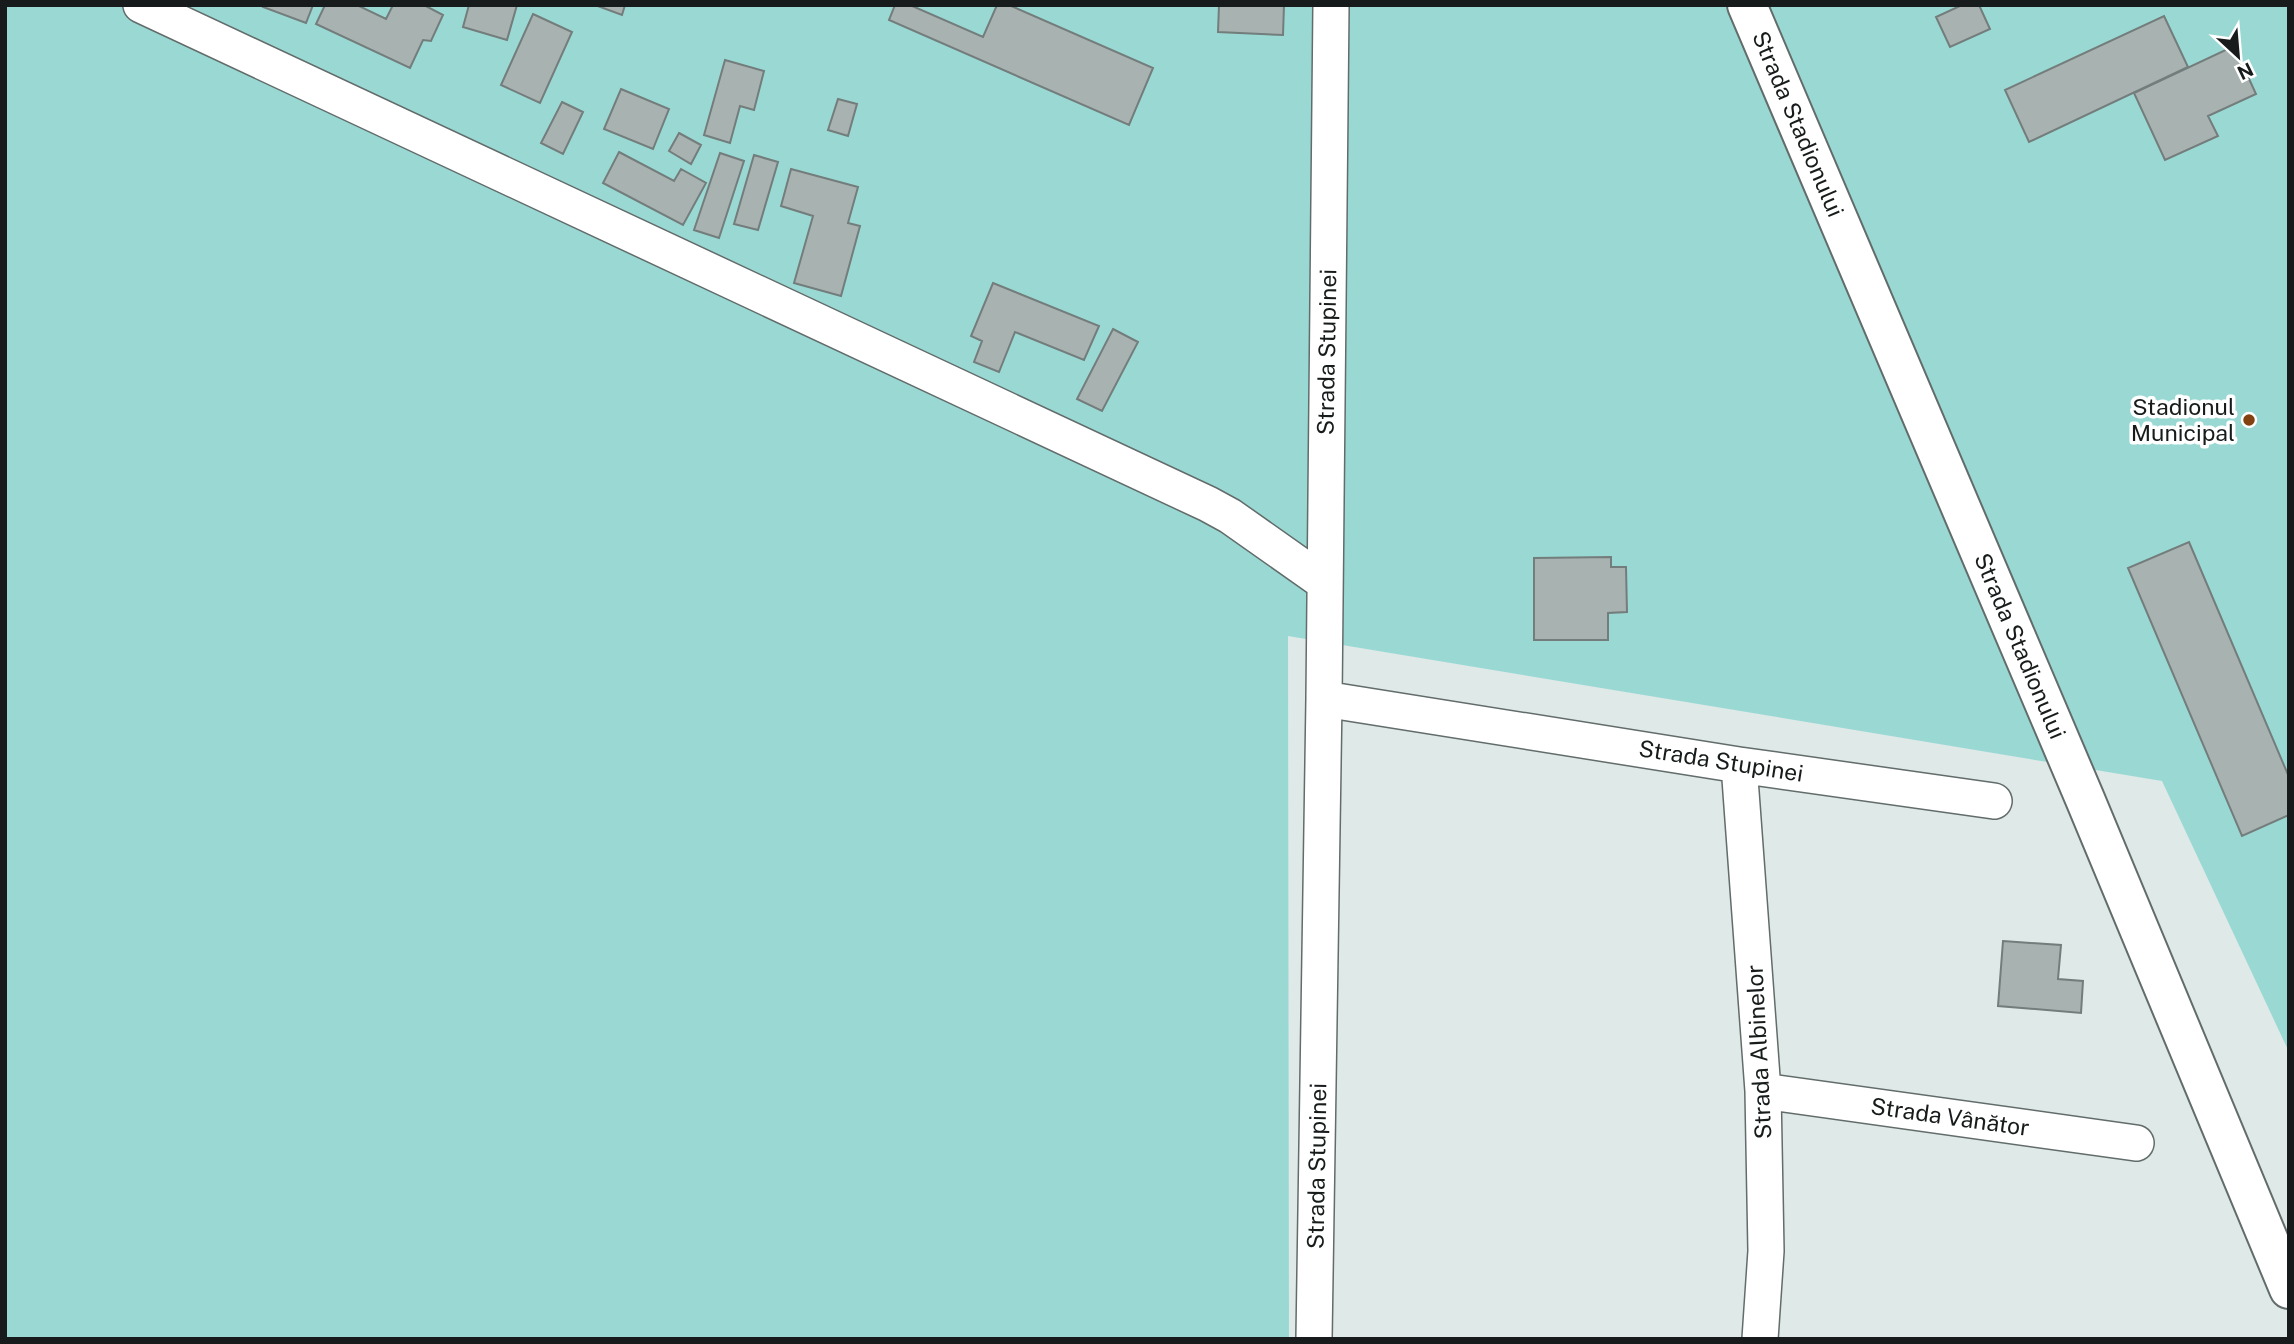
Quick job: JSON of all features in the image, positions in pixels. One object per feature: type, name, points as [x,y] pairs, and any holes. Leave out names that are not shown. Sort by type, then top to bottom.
[{"type":"main road","name":"Strada Stadionului","points":[[1747,5],[2085,799],[2289,1289]]},
{"type":"street","points":[[141,5],[1208,504],[1325,583]]},
{"type":"street","name":"Strada Stupinei","points":[[1314,1339],[1331,5]]},
{"type":"street","name":"Strada Stupinei","points":[[1324,699],[1739,765],[1994,802]]},
{"type":"street","name":"Strada Albinelor","points":[[1739,765],[1763,1091],[1766,1251],[1760,1339]]},
{"type":"street","name":"Strada Vânător","points":[[1763,1091],[2136,1143]]},
{"type":"shaded area","points":[[5,5],[2289,5],[2289,1052],[2162,781],[1288,636],[1289,1339],[5,1339]]},
{"type":"building","points":[[313,5],[306,23],[263,7]]},
{"type":"building","points":[[325,5],[357,5],[386,19],[393,5],[424,5],[443,15],[431,41],[423,40],[410,68],[316,24]]},
{"type":"building","points":[[469,5],[517,5],[507,40],[463,27]]},
{"type":"building","points":[[595,5],[625,5],[622,15]]},
{"type":"building","points":[[895,5],[910,5],[983,37],[997,5],[1009,5],[1153,68],[1129,125],[889,20]]},
{"type":"building","points":[[1219,5],[1284,5],[1283,35],[1218,32]]},
{"type":"building","points":[[1962,5],[1979,5],[1990,29],[1950,47],[1936,17]]},
{"type":"building","points":[[533,14],[572,32],[540,103],[501,85]]},
{"type":"building","points":[[2164,16],[2188,67],[2029,142],[2005,90]]},
{"type":"building","points":[[2234,46],[2256,94],[2208,116],[2218,136],[2165,160],[2134,93]]},
{"type":"building","points":[[725,60],[764,71],[754,110],[740,106],[730,143],[704,135]]},
{"type":"building","points":[[621,89],[669,109],[653,149],[604,129]]},
{"type":"building","points":[[838,99],[857,104],[848,136],[828,130]]},
{"type":"building","points":[[562,102],[583,112],[563,154],[541,143]]},
{"type":"building","points":[[679,133],[701,145],[691,164],[669,151]]},
{"type":"building","points":[[619,152],[674,181],[681,169],[706,183],[683,225],[603,183]]},
{"type":"building","points":[[720,153],[744,161],[719,238],[694,230]]},
{"type":"building","points":[[754,155],[778,162],[758,230],[734,224]]},
{"type":"building","points":[[791,169],[858,187],[848,223],[860,226],[841,296],[794,283],[813,216],[781,206]]},
{"type":"building","points":[[993,283],[1099,326],[1084,360],[1015,332],[999,372],[974,362],[982,341],[971,336]]},
{"type":"building","points":[[1113,329],[1138,342],[1102,411],[1077,399]]},
{"type":"building","points":[[2189,542],[2289,777],[2289,815],[2242,836],[2128,568]]},
{"type":"building","points":[[1611,557],[1611,567],[1626,567],[1627,612],[1608,613],[1608,640],[1534,640],[1534,558]]},
{"type":"building","points":[[2003,941],[2061,945],[2058,979],[2083,981],[2081,1013],[1998,1006]]},
{"type":"place","name":"Stadionul Municipal","points":[[2249,420]]}]
